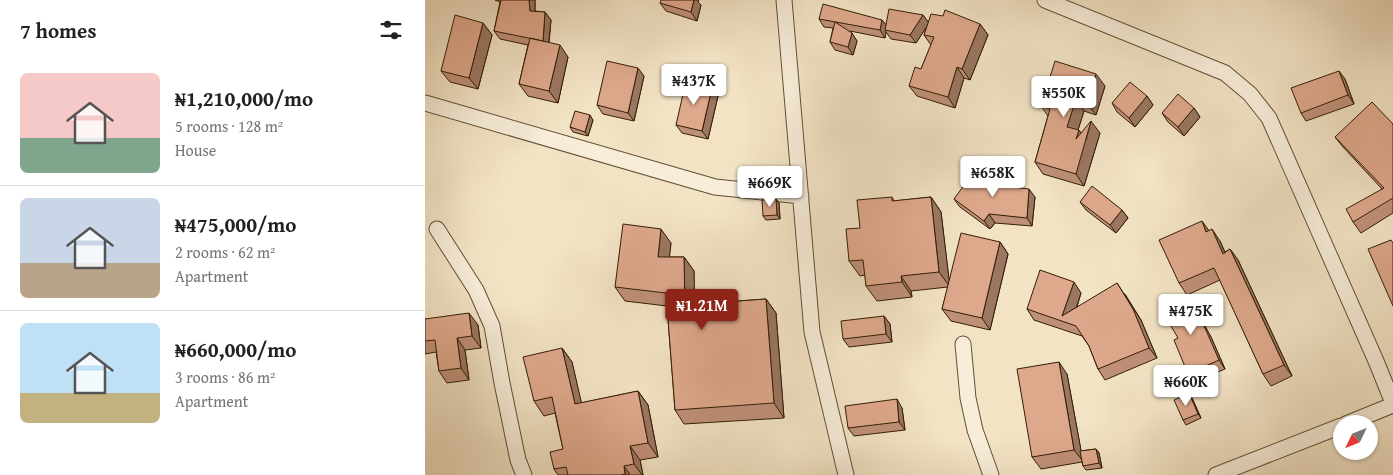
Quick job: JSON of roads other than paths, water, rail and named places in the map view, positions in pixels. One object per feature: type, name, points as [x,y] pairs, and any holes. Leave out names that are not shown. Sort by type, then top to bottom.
[{"type":"street","points":[[784,0],[812,332],[846,475]]},
{"type":"street","points":[[1045,0],[1225,73],[1250,94],[1269,118],[1376,361],[1393,404],[1367,415]]},
{"type":"street","points":[[425,103],[715,187],[801,196]]},
{"type":"street","points":[[437,229],[476,290],[492,326],[504,393],[523,475]]},
{"type":"street","points":[[963,344],[968,398],[975,430],[991,475]]},
{"type":"street","points":[[1216,475],[1333,429]]}]
